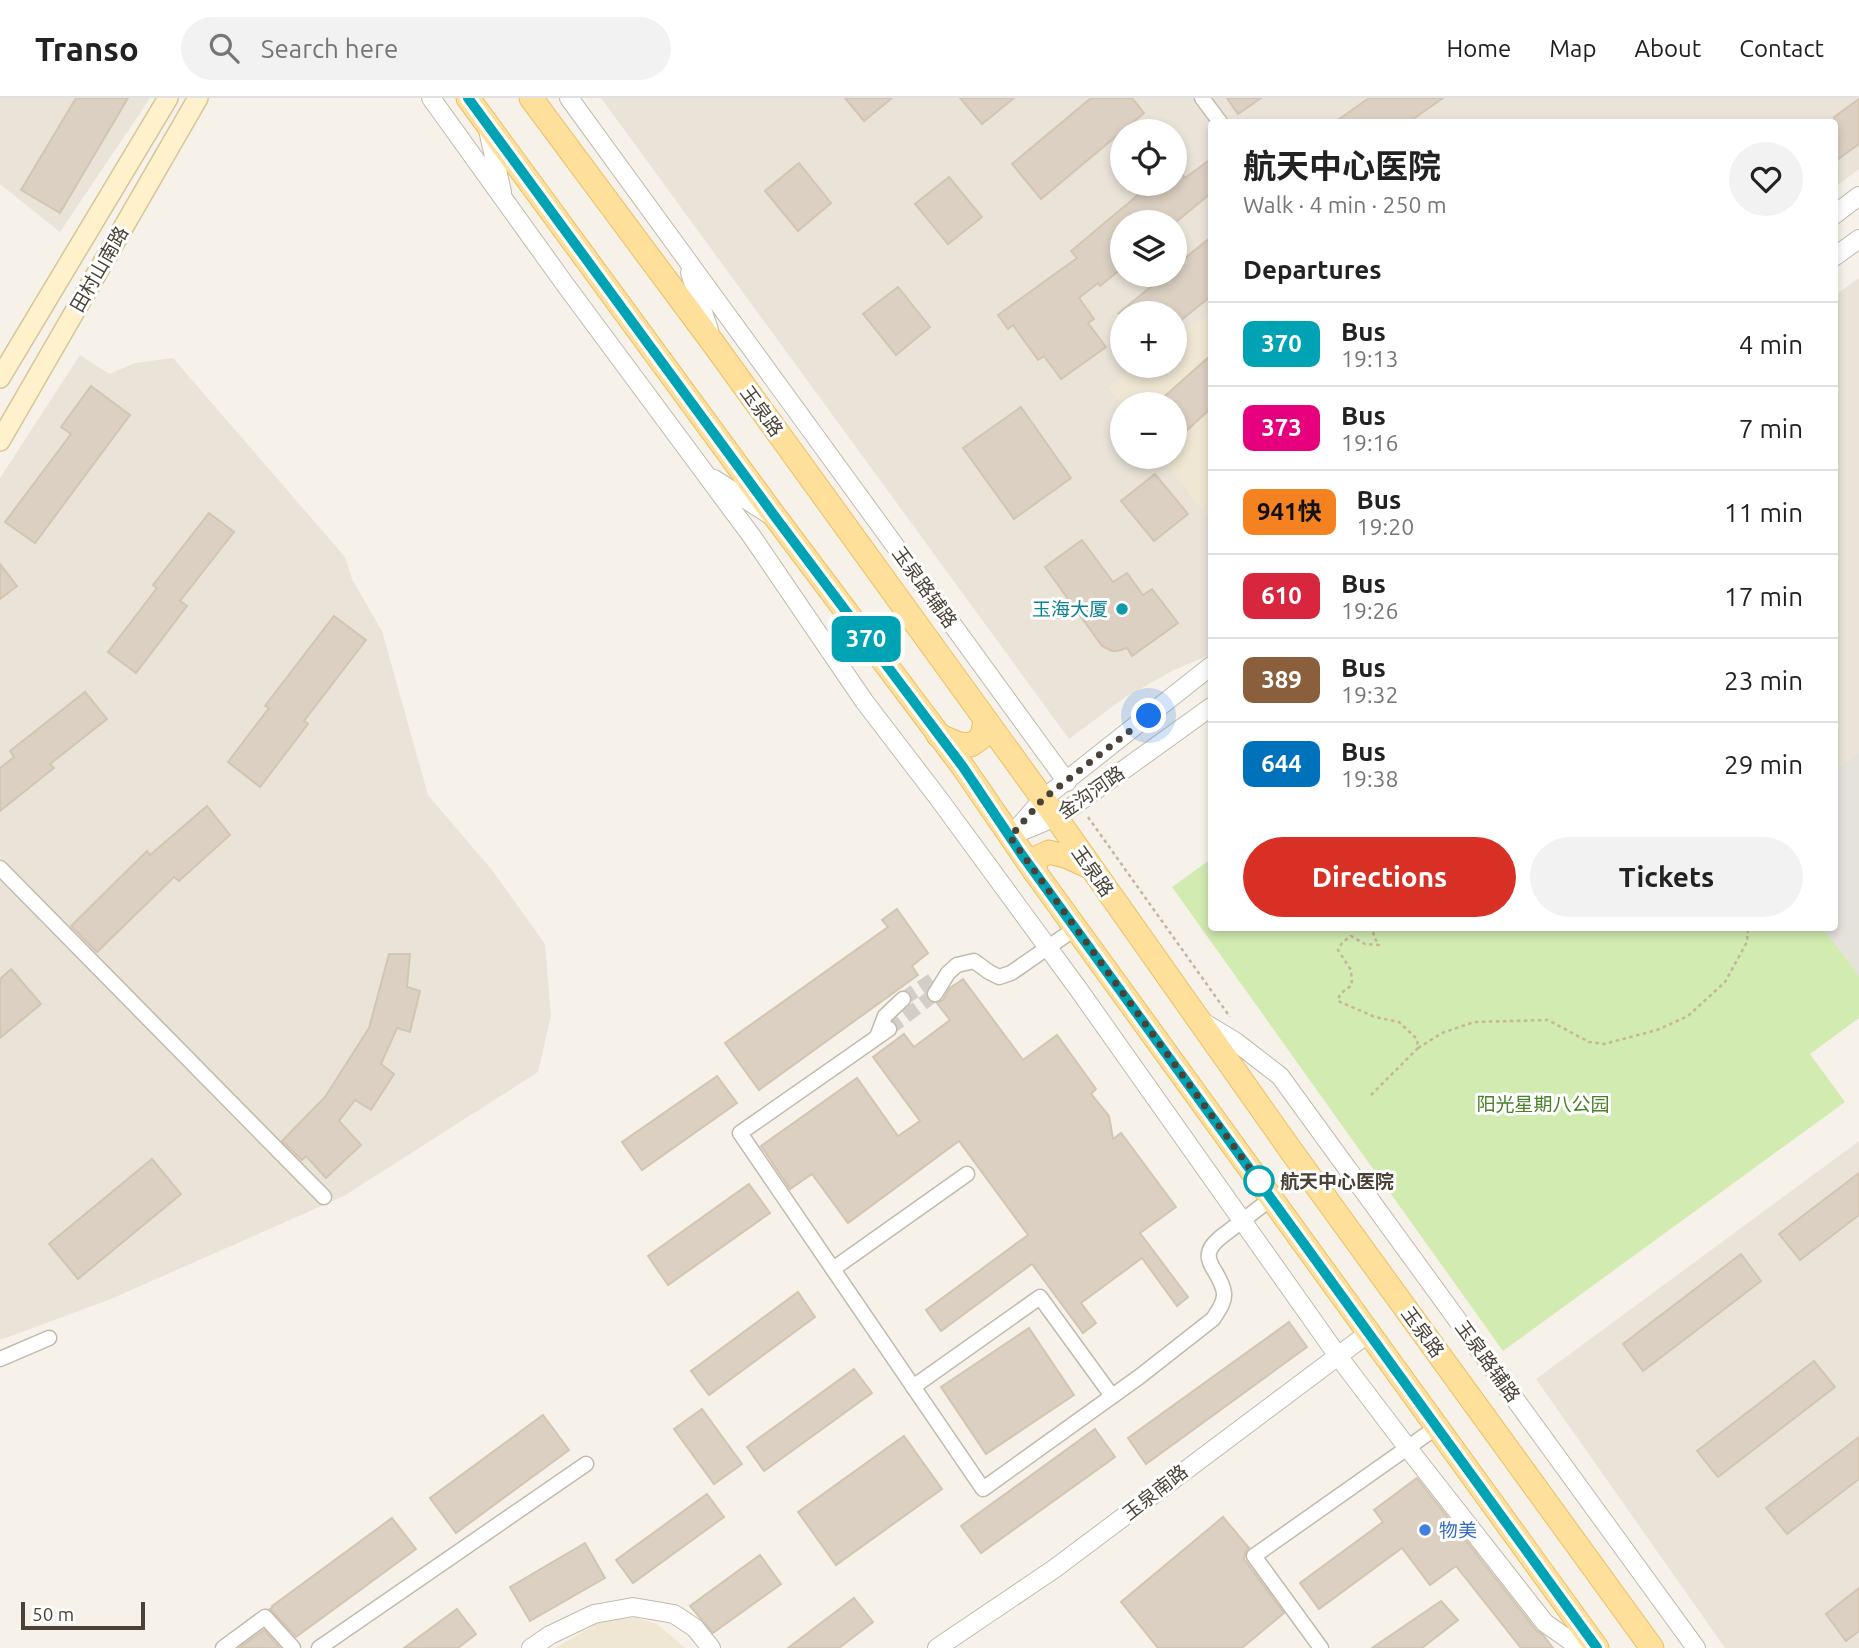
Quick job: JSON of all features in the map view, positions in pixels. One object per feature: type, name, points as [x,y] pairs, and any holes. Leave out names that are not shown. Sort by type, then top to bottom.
[{"type":"main road","name":"田村山南路","points":[[0,378],[168,98]]},
{"type":"main road","name":"田村山南路","points":[[0,441],[198,98]]},
{"type":"main road","points":[[468,98],[776,518],[963,767],[1035,872],[1597,1648]]},
{"type":"main road","name":"玉泉路","points":[[531,98],[713,343],[1651,1648]]},
{"type":"main road","points":[[938,735],[959,744],[971,745],[982,737],[985,720]]},
{"type":"main road","points":[[1035,872],[1036,858],[1049,852],[1090,867]]},
{"type":"street","points":[[431,98],[752,538],[864,701],[1048,948],[1338,1356],[1545,1623],[1583,1648]]},
{"type":"street","name":"玉泉路辅路","points":[[569,98],[1066,782]]},
{"type":"street","points":[[1202,98],[1218,119]]},
{"type":"street","points":[[487,123],[503,199]]},
{"type":"street","points":[[1838,212],[1859,196]]},
{"type":"street","points":[[1838,254],[1859,239]]},
{"type":"street","points":[[685,256],[713,343]]},
{"type":"street","points":[[705,474],[776,518]]},
{"type":"street","name":"金沟河路","points":[[1010,837],[1049,808],[1066,782],[1208,668]]},
{"type":"street","name":"金沟河路","points":[[1049,808],[1079,803],[1208,709]]},
{"type":"street","points":[[0,868],[324,1196]]},
{"type":"street","points":[[933,987],[957,965],[974,961],[999,977],[1011,974],[1076,928]]},
{"type":"street","points":[[876,1038],[885,1016],[902,999]]},
{"type":"street","name":"玉泉路辅路","points":[[1199,1020],[1236,1042],[1280,1076],[1696,1648]]},
{"type":"street","points":[[889,1028],[740,1133],[983,1489],[1213,1319],[1220,1309],[1224,1292],[1209,1261],[1209,1250],[1213,1243],[1272,1199]]},
{"type":"street","points":[[833,1269],[967,1174]]},
{"type":"street","points":[[913,1387],[1040,1297],[1112,1396]]},
{"type":"street","name":"玉泉南路","points":[[937,1648],[1054,1569],[1370,1332]]},
{"type":"street","points":[[0,1359],[48,1338]]},
{"type":"street","points":[[1321,1648],[1254,1556],[1437,1427]]},
{"type":"street","points":[[319,1648],[586,1464]]},
{"type":"street","points":[[531,1648],[550,1635],[594,1614],[633,1607],[674,1614],[695,1628],[711,1648]]},
{"type":"street","points":[[223,1648],[265,1617],[293,1648]]},
{"type":"path","points":[[1079,803],[1232,1019]]},
{"type":"path","points":[[1373,931],[1379,945],[1365,944],[1351,936],[1338,950],[1351,970],[1352,985],[1340,995],[1338,1001],[1375,1017],[1399,1022],[1416,1039],[1418,1048]]},
{"type":"path","points":[[1371,1095],[1418,1048],[1442,1033],[1475,1022],[1548,1020],[1590,1042],[1604,1044],[1657,1030],[1688,1016],[1725,982],[1747,942],[1748,931]]},
{"type":"shaded area","points":[[0,98],[150,98],[60,232],[0,184]]},
{"type":"shaded area","points":[[601,98],[1859,98],[1859,169],[1838,185],[1838,119],[1208,119],[1208,655],[1172,671],[1124,698],[1069,739]]},
{"type":"shaded area","points":[[1859,278],[1859,752],[1838,768],[1838,293]]},
{"type":"shaded area","points":[[1208,314],[1208,518],[1170,469],[1187,469],[1187,392],[1112,392],[1108,387],[1120,378],[1187,378],[1187,329]]},
{"type":"shaded area","points":[[80,355],[109,374],[135,363],[173,358],[345,557],[352,579],[382,631],[428,795],[492,870],[545,944],[551,1016],[538,1072],[344,1196],[111,1299],[0,1340],[0,478]]},
{"type":"shaded area","points":[[1859,752],[1859,976],[1825,931],[1838,931],[1838,768]]},
{"type":"shaded area","points":[[1859,1141],[1859,1648],[1725,1648],[1536,1379]]},
{"type":"shaded area","points":[[637,1618],[657,1624],[685,1648],[555,1648],[605,1619]]},
{"type":"green space","name":"阳光星期八公园","points":[[1208,861],[1208,931],[1825,931],[1859,976],[1859,1018],[1810,1054],[1845,1102],[1503,1351],[1172,887]]},
{"type":"building","points":[[76,98],[128,98],[60,213],[21,190]]},
{"type":"building","points":[[845,98],[892,98],[864,121]]},
{"type":"building","points":[[960,98],[1014,98],[982,124]]},
{"type":"building","points":[[1091,98],[1132,98],[1144,113],[1137,119],[1110,119],[1110,141],[1041,199],[1012,164]]},
{"type":"building","points":[[1227,98],[1261,98],[1238,114]]},
{"type":"building","points":[[1369,98],[1443,98],[1413,119],[1339,119]]},
{"type":"building","points":[[1859,99],[1859,144],[1838,159],[1838,119],[1834,117]]},
{"type":"building","points":[[1208,161],[1208,195],[1187,213],[1187,210],[1120,210],[1137,196],[1187,196],[1187,177]]},
{"type":"building","points":[[799,163],[831,203],[798,231],[765,191]]},
{"type":"building","points":[[949,177],[982,217],[948,244],[915,204]]},
{"type":"building","points":[[1110,218],[1110,278],[1100,286],[1098,283],[1079,298],[1094,319],[1088,323],[1106,347],[1061,379],[1044,356],[1038,360],[1013,325],[1008,329],[998,315],[1077,258],[1071,251]]},
{"type":"building","points":[[1208,239],[1208,298],[1187,315],[1187,301],[1134,301],[1150,287],[1187,287],[1187,256]]},
{"type":"building","points":[[898,287],[930,327],[896,355],[863,314]]},
{"type":"building","points":[[1208,358],[1208,411],[1187,430],[1187,392],[1169,392]]},
{"type":"building","points":[[91,386],[130,415],[35,543],[5,522],[71,434],[61,427]]},
{"type":"building","points":[[1021,407],[1071,478],[1014,519],[963,448]]},
{"type":"building","points":[[1155,474],[1188,514],[1154,541],[1121,501]]},
{"type":"building","points":[[209,513],[234,532],[180,601],[187,606],[136,673],[108,652],[157,588],[153,585]]},
{"type":"building","name":"玉海大厦","points":[[1082,540],[1113,582],[1127,573],[1143,595],[1152,589],[1178,623],[1132,656],[1127,648],[1112,651],[1102,646],[1045,567]]},
{"type":"building","points":[[0,564],[17,586],[0,599]]},
{"type":"building","points":[[334,616],[366,640],[304,721],[308,724],[260,787],[228,762],[269,708],[265,706]]},
{"type":"building","points":[[85,692],[107,719],[50,764],[54,768],[0,811],[0,768],[14,757],[10,751]]},
{"type":"building","points":[[207,806],[230,835],[179,881],[174,877],[97,952],[71,926],[147,851],[150,855]]},
{"type":"building","points":[[897,909],[928,953],[912,966],[918,975],[759,1090],[725,1043],[888,927],[882,920]]},
{"type":"building","points":[[389,954],[410,954],[407,987],[420,991],[410,1032],[397,1028],[381,1064],[394,1074],[371,1110],[355,1100],[339,1121],[361,1145],[326,1178],[306,1156],[302,1160],[282,1141],[325,1097],[369,1028]]},
{"type":"building","points":[[11,969],[41,1004],[0,1038],[0,979]]},
{"type":"building","points":[[963,979],[1023,1060],[1057,1035],[1096,1089],[1091,1094],[1109,1116],[1113,1139],[1121,1133],[1176,1207],[1140,1233],[1188,1297],[1177,1306],[1142,1258],[1081,1303],[1096,1323],[1083,1333],[1032,1264],[941,1331],[926,1310],[1028,1235],[959,1141],[848,1223],[812,1174],[790,1189],[761,1146],[857,1078],[898,1136],[920,1121],[873,1057],[904,1034],[914,1047],[950,1020],[937,1003],[943,1000],[950,988]]},
{"type":"building","points":[[717,1076],[737,1103],[642,1170],[622,1142]]},
{"type":"building","points":[[152,1159],[181,1194],[78,1279],[49,1244]]},
{"type":"building","points":[[1859,1173],[1859,1215],[1800,1260],[1779,1234]]},
{"type":"building","points":[[749,1184],[770,1213],[668,1285],[648,1256]]},
{"type":"building","points":[[1741,1254],[1761,1281],[1643,1371],[1623,1344]]},
{"type":"building","points":[[798,1292],[815,1317],[709,1395],[691,1371]]},
{"type":"building","points":[[1289,1322],[1307,1347],[1146,1464],[1128,1438]]},
{"type":"building","points":[[1029,1328],[1074,1395],[986,1454],[941,1387]]},
{"type":"building","points":[[1814,1361],[1835,1387],[1718,1477],[1697,1451]]},
{"type":"building","points":[[854,1369],[872,1393],[764,1471],[747,1447]]},
{"type":"building","points":[[702,1409],[742,1464],[714,1484],[674,1429]]},
{"type":"building","points":[[543,1415],[569,1450],[456,1533],[430,1498]]},
{"type":"building","points":[[1095,1429],[1115,1457],[981,1553],[961,1526]]},
{"type":"building","points":[[904,1436],[942,1489],[836,1565],[798,1512]]},
{"type":"building","points":[[1859,1437],[1859,1479],[1787,1534],[1766,1508]]},
{"type":"building","points":[[1417,1478],[1553,1648],[1521,1648],[1456,1566],[1430,1585],[1402,1548],[1319,1609],[1300,1583],[1383,1522],[1374,1510]]},
{"type":"building","points":[[707,1494],[724,1517],[633,1583],[616,1560]]},
{"type":"building","points":[[1223,1517],[1249,1548],[1244,1559],[1284,1613],[1242,1648],[1158,1648],[1121,1602]]},
{"type":"building","points":[[392,1518],[416,1549],[296,1637],[270,1609],[272,1606]]},
{"type":"building","points":[[585,1543],[605,1578],[530,1621],[510,1587]]},
{"type":"building","points":[[760,1555],[781,1584],[713,1633],[690,1606]]},
{"type":"building","points":[[1859,1588],[1859,1631],[1846,1641],[1826,1614]]},
{"type":"building","points":[[854,1598],[873,1622],[839,1648],[788,1648]]},
{"type":"building","points":[[1441,1601],[1458,1620],[1422,1648],[1372,1648]]},
{"type":"building","points":[[457,1609],[476,1634],[458,1648],[404,1648]]},
{"type":"building","points":[[264,1630],[280,1648],[239,1648]]},
{"type":"tunnel","points":[[903,999],[932,980]]},
{"type":"tunnel","points":[[889,1029],[935,994]]},
{"type":"bus line","name":"370","points":[[468,98],[776,518],[963,767],[1022,855],[1597,1648]]},
{"type":"place","name":"玉海大厦","points":[[1122,609]]},
{"type":"place","name":"航天中心医院","points":[[1259,1181]]},
{"type":"place","name":"物美","points":[[1425,1530]]},
{"type":"route","points":[[1149,716],[1043,799],[1010,837],[1259,1181]]}]
